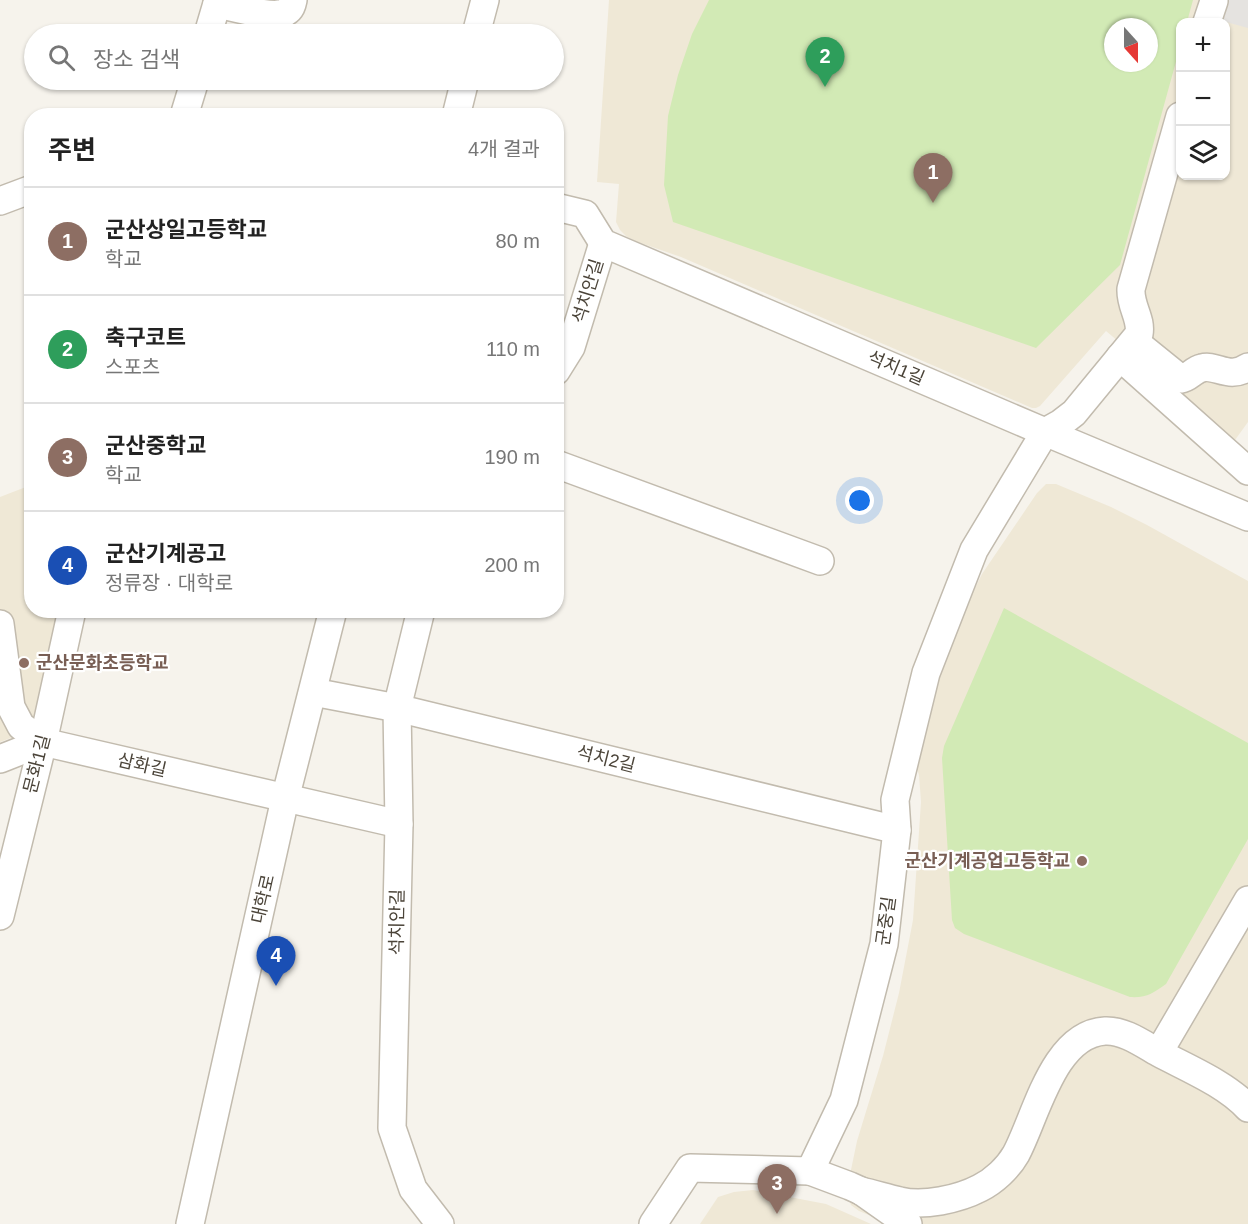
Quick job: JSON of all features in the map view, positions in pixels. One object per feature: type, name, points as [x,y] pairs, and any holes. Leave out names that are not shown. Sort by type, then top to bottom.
[{"type":"street","points":[[211,24],[218,2],[274,15],[285,13],[291,8],[293,0]]},
{"type":"street","points":[[479,24],[485,0]]},
{"type":"street","points":[[1208,18],[1214,1]]},
{"type":"street","points":[[186,108],[192,90]]},
{"type":"street","points":[[458,108],[462,90]]},
{"type":"street","points":[[1045,432],[1074,413],[1139,334],[1140,328],[1131,298],[1131,289],[1177,126]]},
{"type":"street","points":[[0,201],[24,192]]},
{"type":"street","points":[[564,209],[585,214],[603,243]]},
{"type":"street","name":"석치안길","points":[[564,358],[571,347],[603,243]]},
{"type":"street","name":"석치1길","points":[[603,243],[1248,517]]},
{"type":"street","points":[[1127,349],[1181,379],[1203,368],[1232,373],[1248,367]]},
{"type":"street","points":[[1127,349],[1248,471]]},
{"type":"street","name":"군중길","points":[[810,1171],[844,1100],[884,944],[897,830],[895,800],[926,673],[974,550],[1045,432]]},
{"type":"street","points":[[564,467],[820,561]]},
{"type":"street","name":"문화1길","points":[[0,916],[43,742],[70,618]]},
{"type":"street","name":"대학로","points":[[192,1224],[285,799],[331,618]]},
{"type":"street","name":"석치안길","points":[[419,618],[398,708],[399,824],[392,1128],[412,1189],[440,1224]]},
{"type":"street","points":[[1,640],[11,707],[21,726],[43,742]]},
{"type":"street","name":"석치2길","points":[[313,692],[398,708],[897,830]]},
{"type":"street","points":[[0,759],[43,742]]},
{"type":"street","name":"삼화길","points":[[43,742],[399,824]]},
{"type":"street","points":[[1158,1052],[1248,900]]},
{"type":"street","points":[[861,1191],[903,1202],[930,1202],[956,1198],[981,1188],[1000,1173],[1015,1156],[1052,1073],[1069,1048],[1085,1036],[1106,1031],[1127,1035],[1216,1083],[1248,1108]]},
{"type":"street","points":[[653,1224],[690,1168],[810,1171],[861,1191],[908,1224]]},
{"type":"shaded area","points":[[609,0],[1248,0],[1248,422],[1235,440],[1106,331],[1040,406],[1032,408],[681,257],[635,241],[620,230],[616,222],[619,184],[597,182]]},
{"type":"shaded area","points":[[1225,0],[1248,0],[1248,28],[1230,23],[1230,18],[1220,18]]},
{"type":"shaded area","name":"군산기계공업고등학교","points":[[1046,484],[1056,484],[1111,507],[1248,581],[1248,1224],[891,1224],[859,1211],[851,1205],[848,1196],[847,1189],[857,1141],[883,1056],[899,993],[913,920],[921,802],[913,745],[982,574],[1037,493]]},
{"type":"shaded area","name":"군산문화초등학교","points":[[24,488],[24,618],[57,618],[37,716],[24,733],[0,742],[0,497]]},
{"type":"shaded area","points":[[753,1190],[826,1204],[871,1224],[700,1224],[718,1197]]},
{"type":"green space","points":[[709,0],[1193,0],[1188,18],[1176,18],[1176,62],[1120,265],[1036,348],[673,222],[664,185],[668,116],[678,75],[692,34]]},
{"type":"green space","points":[[1004,608],[1248,743],[1248,839],[1166,984],[1150,994],[1130,997],[964,934],[955,928],[952,920],[942,758],[944,746]]},
{"type":"place","name":"축구코트","points":[[825,87]]},
{"type":"place","name":"군산상일고등학교","points":[[933,203]]},
{"type":"place","name":"군산문화초등학교","points":[[24,663]]},
{"type":"place","name":"군산기계공업고등학교","points":[[1082,861]]},
{"type":"place","name":"군산기계공고","points":[[276,986]]},
{"type":"place","name":"군산중학교","points":[[777,1214]]}]
